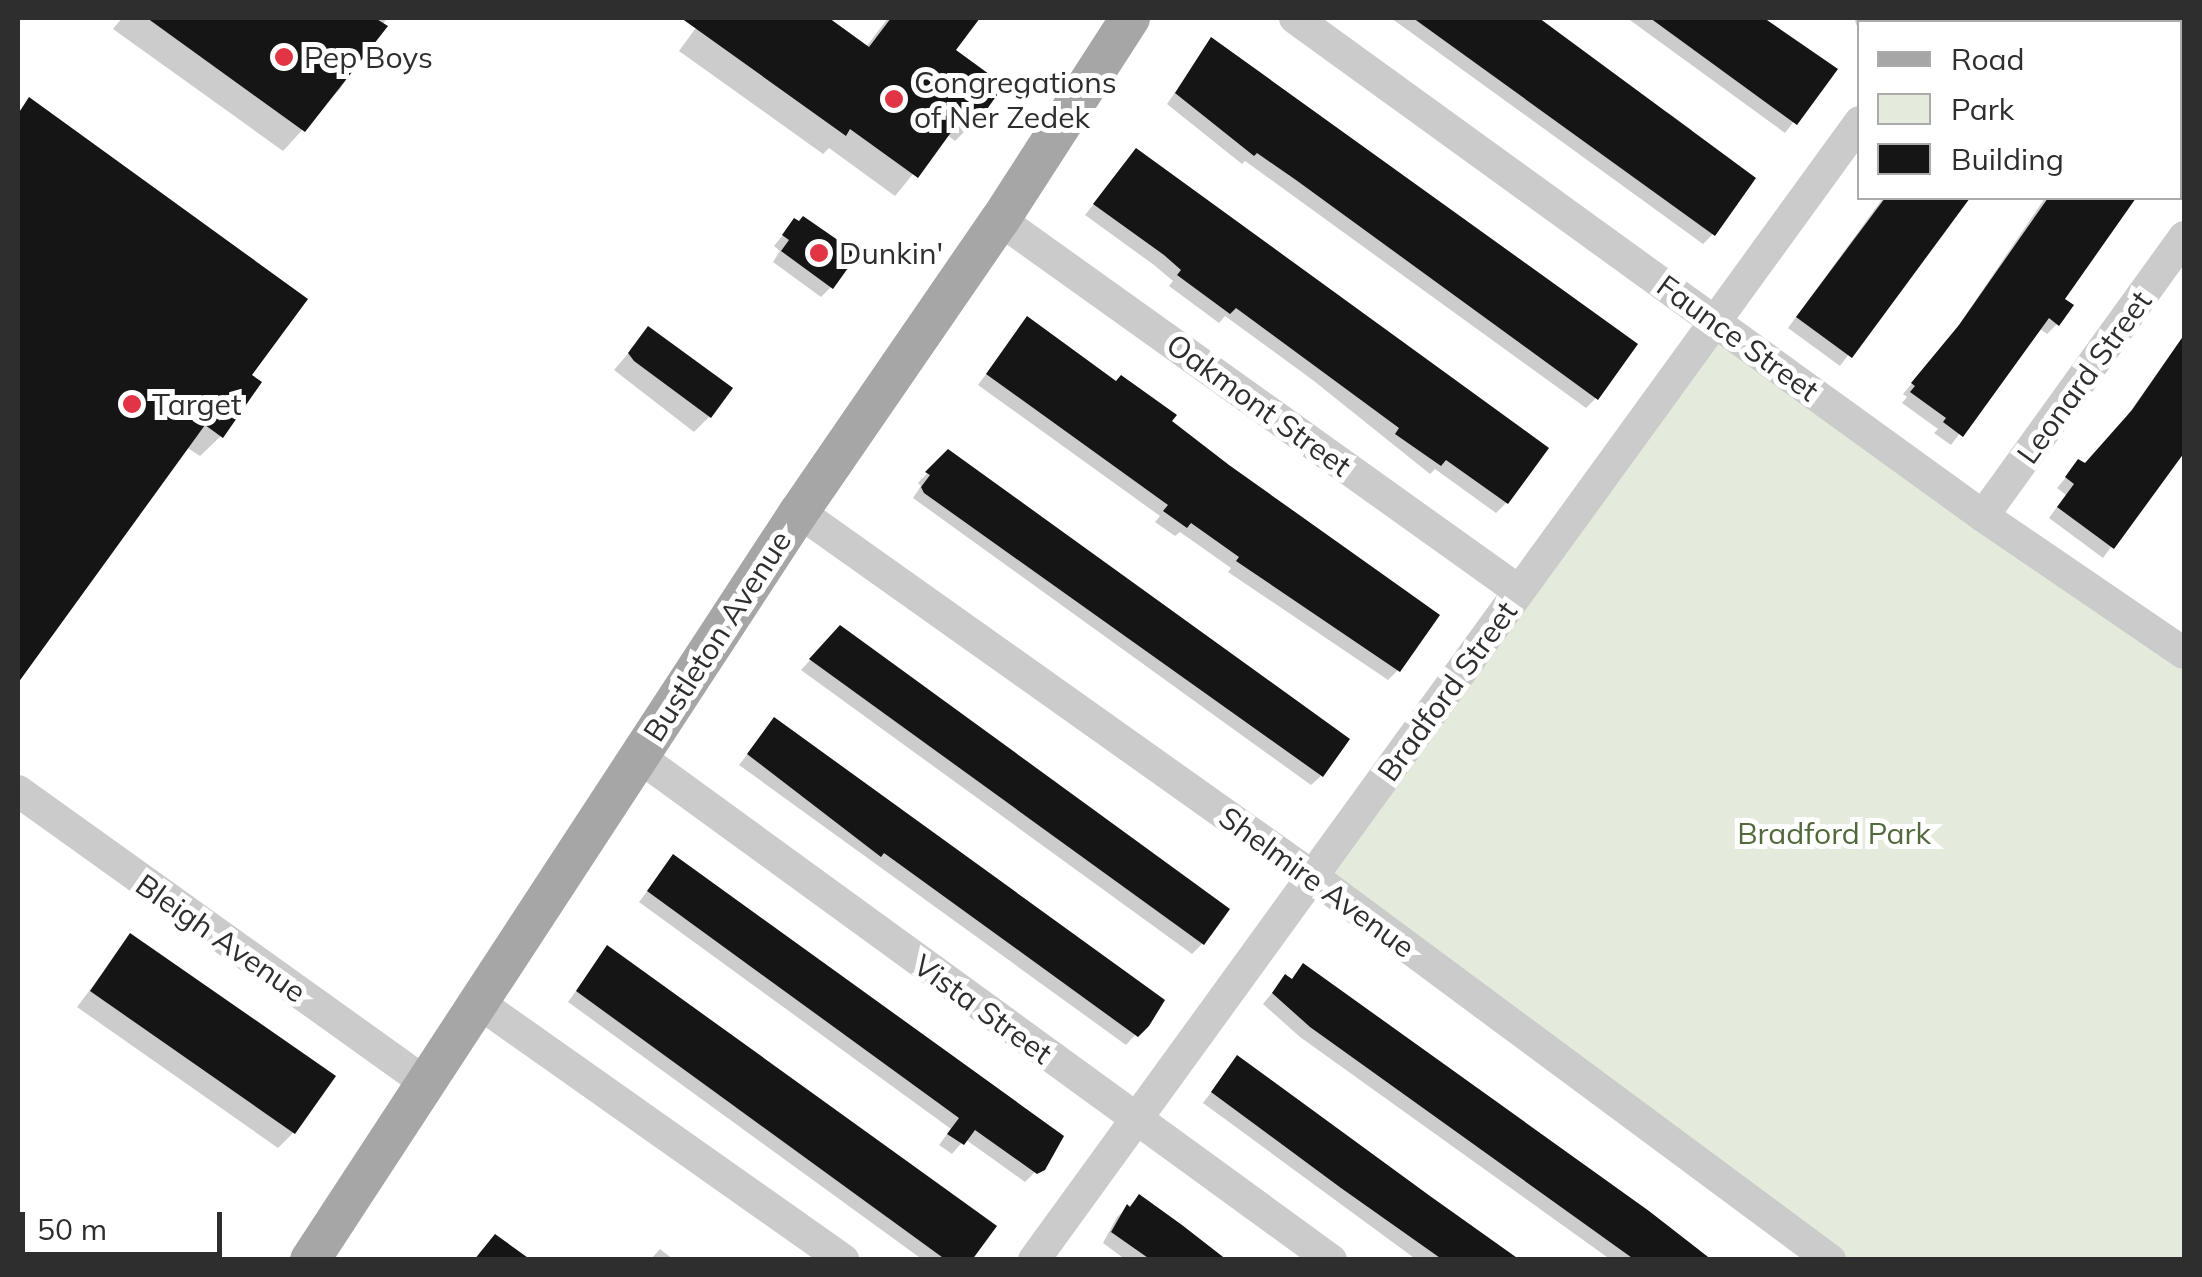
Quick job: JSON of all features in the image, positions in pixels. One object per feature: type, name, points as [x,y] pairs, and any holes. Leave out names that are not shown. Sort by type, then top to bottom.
[{"type":"main road","name":"Bustleton Avenue","points":[[310,1260],[798,512],[1000,220],[1130,18]]},
{"type":"street","name":"Faunce Street","points":[[1295,18],[1984,516],[2184,653]]},
{"type":"street","name":"Bradford Street","points":[[1034,1260],[1857,126]]},
{"type":"street","name":"Oakmont Street","points":[[1000,220],[1519,592]]},
{"type":"street","name":"Leonard Street","points":[[1984,516],[2184,237]]},
{"type":"street","name":"Shelmire Avenue","points":[[798,512],[1312,876],[1830,1260]]},
{"type":"street","name":"Vista Street","points":[[638,756],[1331,1260]]},
{"type":"street","name":"Bleigh Avenue","points":[[18,790],[426,1083]]},
{"type":"street","points":[[479,1003],[844,1260]]},
{"type":"green space","name":"Bradford Park","points":[[1715,322],[2184,653],[2184,1259],[1830,1259],[1312,876]]},
{"type":"building","name":"Pep Boys","points":[[147,18],[375,18],[388,26],[305,132]]},
{"type":"building","name":"Congregations of Ner Zedek","points":[[681,18],[829,18],[869,47],[891,18],[980,18],[956,50],[1004,85],[978,122],[965,113],[918,178],[850,129],[846,136]]},
{"type":"building","points":[[1413,18],[1539,18],[1756,178],[1715,236]]},
{"type":"building","points":[[1650,18],[1764,18],[1838,69],[1797,125]]},
{"type":"building","points":[[1211,37],[1638,344],[1598,400],[1296,180],[1257,153],[1254,156],[1175,93]]},
{"type":"building","name":"Target","points":[[29,97],[308,299],[252,375],[262,382],[223,438],[205,425],[18,683],[18,114]]},
{"type":"building","points":[[1136,148],[1549,448],[1508,504],[1446,460],[1441,466],[1395,434],[1399,428],[1236,308],[1230,314],[1177,275],[1181,270],[1164,255],[1093,204]]},
{"type":"building","points":[[1884,200],[1969,200],[1852,358],[1796,317]]},
{"type":"building","points":[[2047,200],[2135,200],[2065,299],[2074,305],[2059,326],[2049,318],[1963,437],[1943,422],[1946,418],[1910,392],[1915,386],[1911,383],[1959,325]]},
{"type":"building","name":"Dunkin'","points":[[803,216],[858,254],[833,289],[781,251],[789,240],[782,235],[794,218],[799,221]]},
{"type":"building","points":[[1027,316],[1116,381],[1121,375],[1177,415],[1172,421],[1229,465],[1440,615],[1400,672],[1236,561],[1239,557],[1191,523],[1187,528],[1163,511],[1168,505],[986,374]]},
{"type":"building","points":[[648,326],[733,388],[711,418],[628,353]]},
{"type":"building","points":[[2184,335],[2184,453],[2114,549],[2057,507],[2074,484],[2065,477],[2078,459],[2085,463],[2132,410]]},
{"type":"building","points":[[948,449],[1350,739],[1323,777],[924,493],[921,487],[930,475],[925,472]]},
{"type":"building","points":[[840,625],[1230,909],[1204,945],[809,659]]},
{"type":"building","points":[[774,717],[1165,1000],[1149,1026],[1138,1037],[884,853],[881,857],[747,754]]},
{"type":"building","points":[[673,854],[1064,1136],[1045,1170],[1037,1174],[975,1130],[964,1145],[947,1134],[959,1118],[647,891]]},
{"type":"building","points":[[130,933],[336,1076],[295,1134],[90,991]]},
{"type":"building","points":[[607,945],[997,1226],[972,1260],[946,1260],[576,991]]},
{"type":"building","points":[[1303,963],[1712,1260],[1635,1260],[1310,1027],[1272,993],[1285,974],[1292,979]]},
{"type":"building","points":[[1237,1055],[1520,1260],[1443,1260],[1341,1188],[1211,1092]]},
{"type":"building","points":[[1139,1194],[1227,1260],[1151,1260],[1111,1232],[1127,1204],[1130,1207]]},
{"type":"building","points":[[495,1234],[531,1260],[474,1260]]},
{"type":"place","name":"Pep Boys","points":[[284,57]]},
{"type":"place","name":"Congregations of Ner Zedek","points":[[894,99]]},
{"type":"place","name":"Dunkin'","points":[[819,253]]},
{"type":"place","name":"Target","points":[[132,404]]}]
